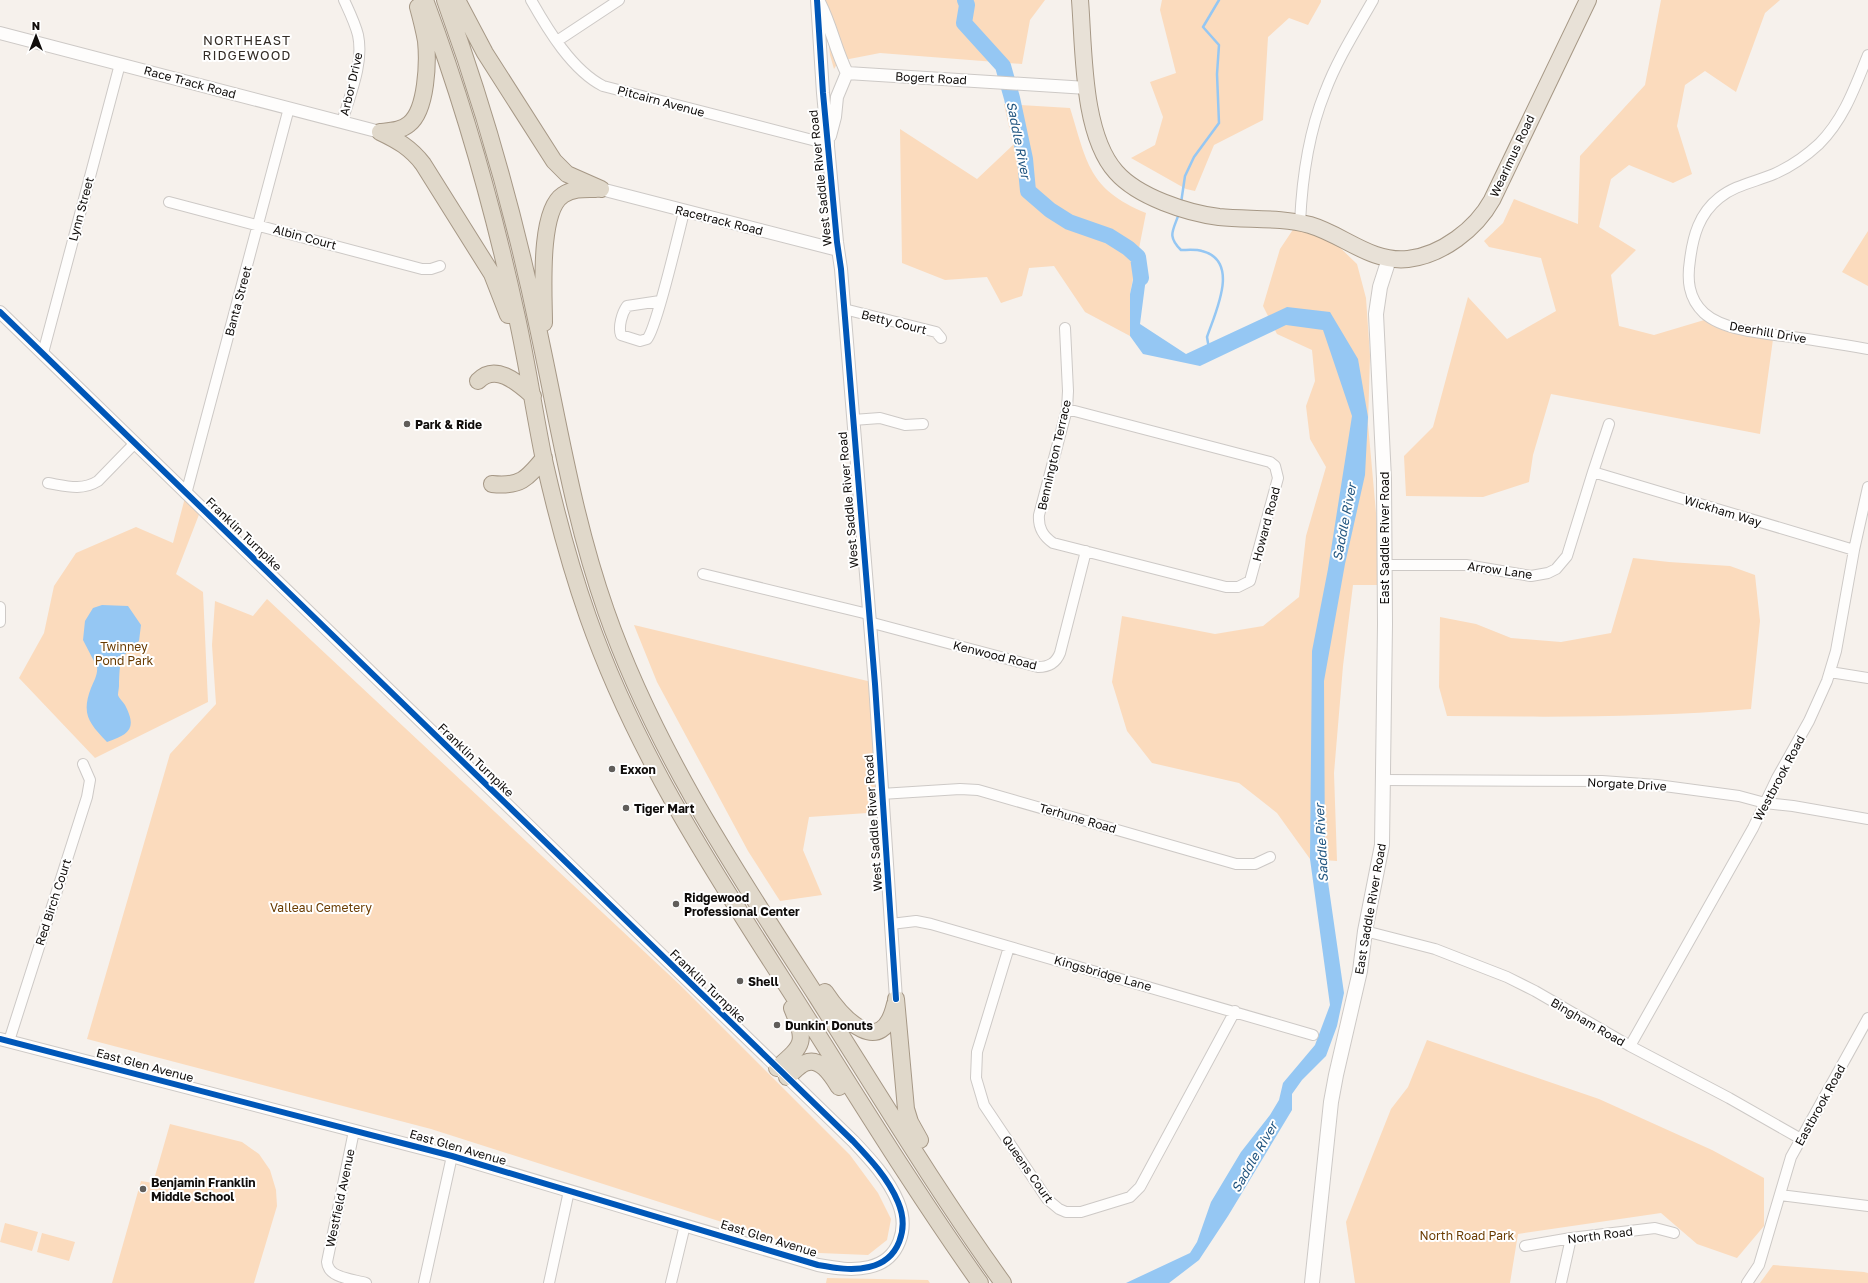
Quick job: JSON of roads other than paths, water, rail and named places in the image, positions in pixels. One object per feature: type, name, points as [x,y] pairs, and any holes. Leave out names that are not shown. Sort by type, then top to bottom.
[{"type":"highway","points":[[380,132],[395,130],[406,126],[415,118],[420,108],[425,77],[426,48],[416,0]]},
{"type":"highway","points":[[424,0],[459,98],[484,183],[502,253],[527,365],[544,458],[563,537],[598,645],[623,704],[651,762],[682,819],[776,970],[898,1160],[980,1283]]},
{"type":"highway","points":[[445,0],[482,108],[506,192],[524,265],[545,360],[566,471],[582,535],[606,612],[625,662],[656,731],[686,789],[780,941],[955,1213],[1003,1283]]},
{"type":"highway","points":[[457,0],[489,58],[554,161],[567,174],[600,189]]},
{"type":"highway","points":[[380,132],[402,143],[418,158],[477,249],[497,285],[527,365]]},
{"type":"highway","points":[[545,360],[544,270],[551,212],[560,198],[569,192],[580,189],[600,189]]},
{"type":"highway","points":[[478,381],[489,375],[504,375],[519,384],[533,396]]},
{"type":"highway","points":[[492,484],[506,485],[520,482],[528,476],[544,458]]},
{"type":"highway","points":[[780,941],[821,986],[837,1009],[850,1022],[863,1029],[878,1031],[886,1027],[891,1020],[896,999]]},
{"type":"highway","points":[[776,970],[802,1034],[798,1050],[782,1073]]},
{"type":"highway","points":[[896,999],[908,1116],[912,1128],[933,1160],[955,1213]]},
{"type":"highway","points":[[782,1073],[806,1062],[815,1062],[824,1067],[834,1079],[859,1117],[898,1160]]},
{"type":"main road","points":[[1080,0],[1087,88],[1094,130],[1100,148],[1110,164],[1132,186],[1180,207],[1220,217],[1265,219],[1300,223],[1330,233],[1369,253],[1389,259]]},
{"type":"main road","name":"Wearimus Road","points":[[1389,259],[1413,258],[1427,254],[1456,239],[1479,220],[1492,200],[1588,0]]},
{"type":"main road","name":"East Saddle River Road","points":[[1312,1283],[1331,1102],[1360,971],[1365,931],[1382,845],[1384,479],[1376,314],[1380,287],[1389,259]]},
{"type":"street","name":"Arbor Drive","points":[[342,122],[358,65],[360,50],[355,26],[344,0]]},
{"type":"street","name":"Pitcairn Avenue","points":[[532,0],[557,41],[585,75],[603,86],[824,143],[829,143]]},
{"type":"street","points":[[557,41],[619,0]]},
{"type":"street","points":[[818,0],[826,15],[837,51],[848,73],[837,98],[836,117],[829,143]]},
{"type":"street","name":"West Saddle River Road","points":[[818,0],[823,93],[844,309],[875,684],[881,794],[896,999]]},
{"type":"street","points":[[1300,223],[1302,181],[1318,112],[1335,68],[1373,0]]},
{"type":"street","name":"Race Track Road","points":[[1,36],[120,64],[380,132]]},
{"type":"street","name":"Deerhill Drive","points":[[1868,55],[1842,116],[1818,144],[1789,166],[1773,174],[1740,185],[1728,192],[1710,207],[1696,228],[1688,275],[1689,286],[1696,304],[1710,318],[1720,323],[1755,332],[1868,349]]},
{"type":"street","name":"Lynn Street","points":[[43,353],[120,64]]},
{"type":"street","name":"Bogert Road","points":[[848,73],[1087,88]]},
{"type":"street","name":"Banta Street","points":[[186,494],[289,108]]},
{"type":"street","name":"Racetrack Road","points":[[600,189],[684,212],[838,250]]},
{"type":"street","name":"Albin Court","points":[[169,202],[422,269],[431,270],[440,266]]},
{"type":"street","points":[[660,301],[627,306],[623,312],[620,328],[621,335],[640,341],[647,339],[652,333],[684,212]]},
{"type":"street","name":"Betty Court","points":[[844,309],[936,332],[941,338]]},
{"type":"street","name":"Franklin Turnpike","points":[[0,312],[134,444],[853,1141],[885,1178],[894,1193],[901,1210],[903,1229],[899,1243]]},
{"type":"street","name":"Bennington Terrace","points":[[1065,328],[1068,391],[1067,409],[1039,515],[1040,527],[1042,534],[1053,543],[1086,551]]},
{"type":"street","name":"Howard Road","points":[[1067,409],[1265,459],[1275,466],[1278,478],[1252,577],[1242,586],[1226,587],[1086,551]]},
{"type":"street","points":[[853,420],[880,418],[905,425],[922,424]]},
{"type":"street","name":"Arrow Lane","points":[[1384,565],[1466,565],[1531,576],[1548,573],[1556,569],[1566,556],[1592,472],[1609,424]]},
{"type":"street","points":[[48,483],[71,487],[85,487],[92,485],[98,481],[134,444]]},
{"type":"street","name":"Wickham Way","points":[[1592,472],[1854,550]]},
{"type":"street","name":"Westbrook Road","points":[[1630,1046],[1753,828],[1809,721],[1830,672],[1836,651],[1854,550],[1868,487]]},
{"type":"street","name":"Kenwood Road","points":[[869,618],[1038,667],[1045,667],[1053,664],[1060,654],[1086,551]]},
{"type":"street","points":[[703,574],[869,618]]},
{"type":"street","points":[[0,607],[1,620]]},
{"type":"street","points":[[1830,672],[1868,678]]},
{"type":"street","name":"Red Birch Court","points":[[4,1040],[87,797],[90,780],[83,764]]},
{"type":"street","name":"Norgate Drive","points":[[1383,780],[1602,781],[1693,789],[1739,796],[1765,803],[1793,806],[1868,819]]},
{"type":"street","name":"Terhune Road","points":[[881,794],[960,789],[978,790],[1236,864],[1255,864],[1270,857]]},
{"type":"street","name":"Kingsbridge Lane","points":[[891,924],[909,921],[922,922],[1235,1011],[1313,1035]]},
{"type":"street","name":"Bingham Road","points":[[1365,931],[1435,949],[1507,977],[1535,991],[1630,1046],[1801,1139]]},
{"type":"street","name":"Queens Court","points":[[1009,947],[978,1052],[976,1072],[979,1092],[984,1105],[1047,1199],[1059,1209],[1066,1212],[1081,1212],[1130,1197],[1140,1187],[1235,1011]]},
{"type":"street","name":"Eastbrook Road","points":[[1747,1283],[1759,1265],[1791,1157],[1868,1018]]},
{"type":"street","name":"East Glen Avenue","points":[[4,1040],[452,1156],[806,1262],[843,1269],[863,1268],[876,1265],[890,1256],[899,1243]]},
{"type":"street","name":"Westfield Avenue","points":[[354,1131],[328,1257],[328,1266],[329,1270],[333,1274],[366,1283]]},
{"type":"street","points":[[424,1283],[452,1156]]},
{"type":"street","points":[[549,1283],[569,1191]]},
{"type":"street","points":[[1780,1195],[1868,1206]]},
{"type":"street","points":[[672,1283],[685,1225]]},
{"type":"street","name":"North Road","points":[[1525,1246],[1571,1238],[1655,1228],[1674,1233]]},
{"type":"street","points":[[1561,1283],[1571,1238]]},
{"type":"water","points":[[1138,257],[1147,270],[1140,324],[1186,354],[1287,307],[1330,312],[1358,359],[1368,417],[1365,475],[1345,564],[1324,681],[1325,861],[1344,993],[1337,1026],[1326,1056],[1302,1080],[1292,1094],[1292,1110],[1228,1216],[1199,1260],[1169,1283],[1126,1283],[1190,1253],[1197,1242],[1211,1202],[1241,1152],[1270,1115],[1279,1100],[1283,1083],[1315,1045],[1330,1005],[1310,859],[1312,651],[1328,569],[1352,416],[1323,330],[1286,325],[1200,366],[1143,354],[1130,336],[1130,294]]},
{"type":"water","points":[[102,605],[128,606],[141,625],[139,641],[124,656],[120,665],[118,695],[129,713],[131,725],[126,733],[107,742],[88,718],[88,697],[96,678],[97,667],[83,640],[85,621],[93,608]]},
{"type":"waterway","name":"Saddle River","points":[[965,0],[967,5],[964,23],[1003,66],[1012,98],[1025,159],[1028,191],[1050,210],[1069,222],[1109,236],[1128,248],[1138,257],[1141,278]]},
{"type":"waterway","points":[[1181,203],[1185,176],[1194,157],[1219,123],[1217,74],[1219,45],[1203,27],[1219,0]]},
{"type":"waterway","points":[[1179,213],[1172,232],[1176,245],[1181,250],[1200,250],[1214,257],[1220,265],[1223,276],[1219,302],[1207,337],[1208,343]]},
{"type":"place","name":"Park & Ride","points":[[407,424]]},
{"type":"place","name":"Exxon","points":[[612,769]]},
{"type":"place","name":"Tiger Mart","points":[[626,808]]},
{"type":"place","name":"Ridgewood Professional Center","points":[[676,904]]},
{"type":"place","name":"Shell","points":[[740,981]]},
{"type":"place","name":"Dunkin' Donuts","points":[[777,1025]]},
{"type":"place","name":"Benjamin Franklin Middle School","points":[[143,1189]]},
{"type":"district","name":"NORTHEAST RIDGEWOOD","points":[[247,48]]},
{"type":"park label","name":"Twinney Pond Park","points":[[124,653]]},
{"type":"park label","name":"Valleau Cemetery","points":[[321,907]]},
{"type":"park label","name":"North Road Park","points":[[1467,1235]]}]
